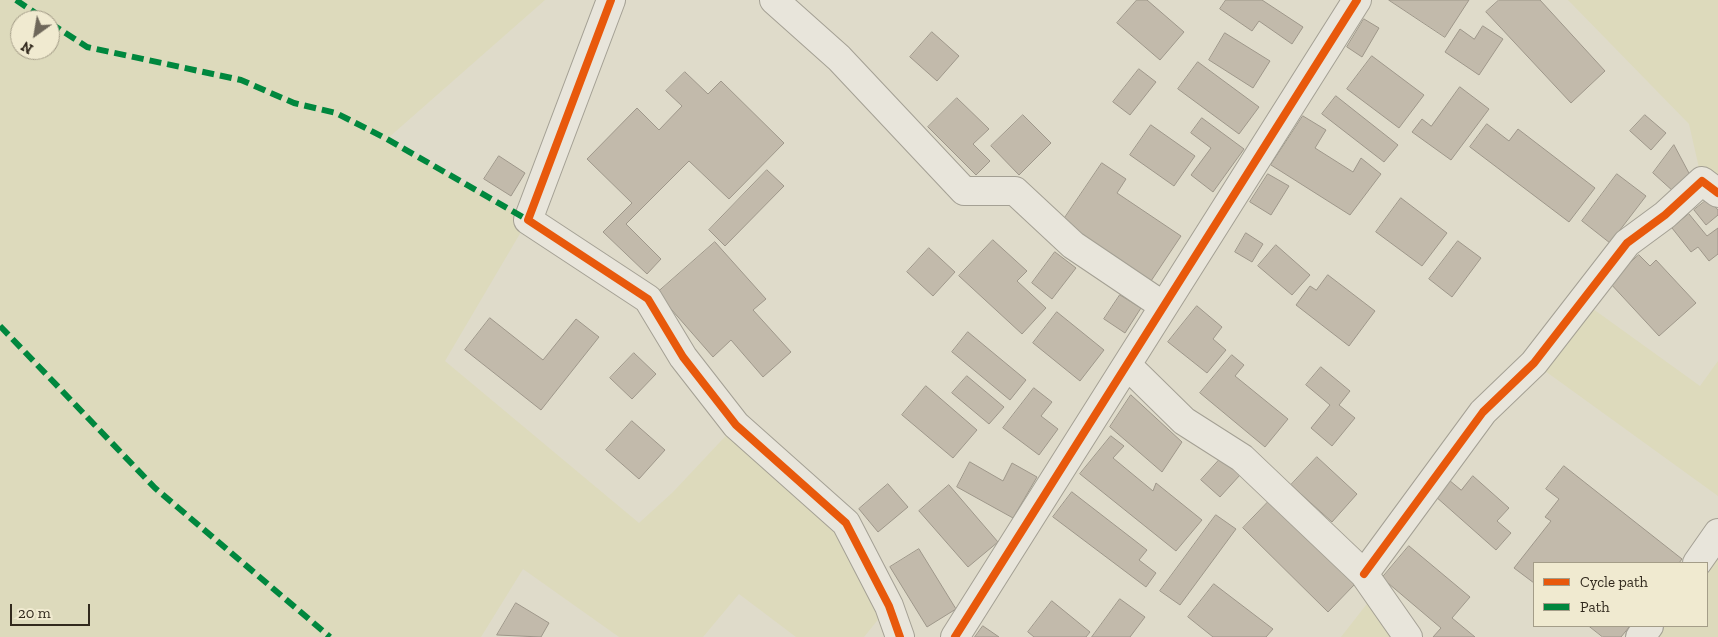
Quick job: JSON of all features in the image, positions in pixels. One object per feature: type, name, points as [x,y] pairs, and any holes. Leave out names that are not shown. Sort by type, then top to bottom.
[{"type":"street","points":[[611,0],[528,220],[648,299],[684,357],[736,425],[846,523],[889,606],[900,637]]},
{"type":"street","points":[[774,0],[839,58],[964,191],[1015,191],[1072,245],[1162,305]]},
{"type":"street","points":[[955,637],[1127,365],[1162,305],[1357,0]]},
{"type":"street","points":[[1364,574],[1483,412],[1534,363],[1627,243],[1665,215],[1702,181],[1718,193]]},
{"type":"street","points":[[1127,365],[1184,421],[1242,458],[1364,574],[1408,637]]},
{"type":"street","points":[[1698,562],[1718,533]]},
{"type":"street","points":[[1640,637],[1648,627]]},
{"type":"shaded area","points":[[0,0],[545,0],[387,139],[528,220],[445,361],[639,523],[673,492],[736,425],[846,523],[889,606],[864,637],[796,637],[739,594],[703,637],[619,637],[523,569],[481,637],[0,637]]},
{"type":"shaded area","points":[[1568,0],[1718,0],[1718,193],[1702,181],[1689,124]]},
{"type":"shaded area","points":[[1582,301],[1700,386],[1718,361],[1718,496],[1534,363]]},
{"type":"shaded area","points":[[1718,533],[1718,637],[1640,637],[1648,627],[1708,627],[1707,562]]},
{"type":"shaded area","points":[[1377,591],[1408,637],[1341,637]]},
{"type":"building","points":[[1137,0],[1147,0],[1184,32],[1160,60],[1117,23]]},
{"type":"building","points":[[1226,0],[1262,0],[1303,27],[1292,44],[1259,21],[1252,31],[1220,9]]},
{"type":"building","points":[[1389,0],[1469,0],[1445,37]]},
{"type":"building","points":[[1499,0],[1540,0],[1605,71],[1571,103],[1486,12]]},
{"type":"building","points":[[1364,19],[1379,28],[1362,57],[1347,47]]},
{"type":"building","points":[[1483,26],[1503,39],[1479,75],[1445,52],[1460,29],[1474,39]]},
{"type":"building","points":[[932,32],[959,56],[937,81],[910,57]]},
{"type":"building","points":[[1225,33],[1270,61],[1253,88],[1209,60]]},
{"type":"building","points":[[1372,56],[1424,95],[1399,128],[1347,89]]},
{"type":"building","points":[[1198,62],[1259,107],[1239,134],[1178,89]]},
{"type":"building","points":[[1139,69],[1156,82],[1130,115],[1113,102]]},
{"type":"building","points":[[685,72],[708,94],[721,81],[784,143],[729,199],[689,161],[626,224],[661,259],[647,274],[603,232],[632,203],[587,159],[637,108],[659,130],[682,106],[666,91]]},
{"type":"building","points":[[1460,87],[1489,109],[1451,160],[1412,132],[1422,119],[1431,126]]},
{"type":"building","points":[[1336,96],[1398,145],[1384,162],[1322,114]]},
{"type":"building","points":[[957,98],[989,129],[973,144],[990,161],[976,175],[928,127]]},
{"type":"building","points":[[1023,115],[1051,143],[1019,175],[991,146]]},
{"type":"building","points":[[1645,115],[1666,133],[1651,150],[1630,131]]},
{"type":"building","points":[[1303,116],[1326,130],[1315,148],[1353,172],[1361,158],[1381,174],[1350,215],[1271,165]]},
{"type":"building","points":[[1202,118],[1244,149],[1213,192],[1191,175],[1211,148],[1191,133]]},
{"type":"building","points":[[1487,124],[1509,141],[1518,129],[1595,188],[1569,222],[1470,147]]},
{"type":"building","points":[[1151,125],[1195,156],[1174,186],[1130,155]]},
{"type":"building","points":[[1674,145],[1690,175],[1674,192],[1653,173]]},
{"type":"building","points":[[499,156],[525,173],[511,196],[484,179]]},
{"type":"building","points":[[1102,163],[1126,179],[1117,193],[1181,236],[1151,281],[1062,222]]},
{"type":"building","points":[[767,170],[784,186],[725,246],[709,230]]},
{"type":"building","points":[[1268,174],[1289,186],[1271,215],[1250,202]]},
{"type":"building","points":[[1617,174],[1646,196],[1610,243],[1582,221]]},
{"type":"building","points":[[1401,198],[1447,233],[1422,266],[1376,232]]},
{"type":"building","points":[[1708,199],[1718,210],[1718,215],[1706,225],[1694,210]]},
{"type":"building","points":[[1689,214],[1707,236],[1718,228],[1718,254],[1709,261],[1698,247],[1691,252],[1672,228]]},
{"type":"building","points":[[1246,233],[1263,244],[1252,262],[1235,252]]},
{"type":"building","points":[[993,240],[1027,271],[1017,281],[1046,308],[1022,334],[959,276]]},
{"type":"building","points":[[1458,241],[1481,258],[1452,297],[1429,279]]},
{"type":"building","points":[[715,242],[766,299],[753,310],[791,352],[763,377],[731,340],[713,357],[657,293]]},
{"type":"building","points":[[1276,245],[1310,275],[1292,295],[1258,266]]},
{"type":"building","points":[[929,248],[955,272],[933,296],[907,272]]},
{"type":"building","points":[[1055,252],[1076,268],[1052,299],[1032,283]]},
{"type":"building","points":[[1639,255],[1650,266],[1656,260],[1696,303],[1659,336],[1609,282]]},
{"type":"building","points":[[1328,275],[1375,311],[1349,346],[1296,305],[1310,286],[1316,290]]},
{"type":"building","points":[[1120,295],[1141,308],[1125,333],[1104,319]]},
{"type":"building","points":[[1197,306],[1222,327],[1213,339],[1226,350],[1207,373],[1168,342]]},
{"type":"building","points":[[1057,312],[1104,350],[1080,381],[1033,343]]},
{"type":"building","points":[[490,318],[543,360],[576,319],[599,337],[541,410],[465,350]]},
{"type":"building","points":[[968,332],[1026,380],[1010,400],[952,352]]},
{"type":"building","points":[[634,353],[656,374],[632,399],[610,378]]},
{"type":"building","points":[[1232,355],[1244,365],[1235,376],[1288,419],[1265,447],[1200,393]]},
{"type":"building","points":[[1321,367],[1350,391],[1339,405],[1355,418],[1332,446],[1311,428],[1330,405],[1306,385]]},
{"type":"building","points":[[967,376],[1004,407],[989,424],[952,393]]},
{"type":"building","points":[[926,386],[977,430],[953,458],[902,415]]},
{"type":"building","points":[[1034,388],[1052,402],[1041,416],[1058,429],[1039,455],[1003,428]]},
{"type":"building","points":[[1131,395],[1182,442],[1162,472],[1110,427]]},
{"type":"building","points":[[632,421],[665,450],[639,479],[606,450]]},
{"type":"building","points":[[1111,436],[1124,446],[1113,458],[1153,491],[1156,483],[1202,520],[1176,551],[1080,474]]},
{"type":"building","points":[[1317,457],[1357,494],[1332,522],[1291,485]]},
{"type":"building","points":[[1221,458],[1240,475],[1220,497],[1201,480]]},
{"type":"building","points":[[970,462],[1003,481],[1012,463],[1037,477],[1013,518],[957,487]]},
{"type":"building","points":[[1564,466],[1682,559],[1680,562],[1533,562],[1533,582],[1514,568],[1551,521],[1545,517],[1559,499],[1546,489]]},
{"type":"building","points":[[1473,476],[1509,508],[1497,521],[1511,533],[1496,550],[1435,496],[1449,480],[1461,490]]},
{"type":"building","points":[[888,484],[908,507],[878,532],[859,509]]},
{"type":"building","points":[[949,485],[998,542],[968,567],[919,511]]},
{"type":"building","points":[[1072,492],[1147,550],[1139,560],[1156,573],[1146,587],[1053,517]]},
{"type":"building","points":[[1270,500],[1355,584],[1328,612],[1243,528]]},
{"type":"building","points":[[1216,515],[1236,529],[1180,605],[1160,591]]},
{"type":"building","points":[[1409,546],[1470,597],[1452,618],[1475,637],[1433,637],[1441,628],[1382,578]]},
{"type":"building","points":[[919,549],[956,609],[927,627],[890,567]]},
{"type":"building","points":[[1214,584],[1273,629],[1266,637],[1213,637],[1188,617]]},
{"type":"building","points":[[1120,599],[1145,617],[1130,637],[1092,637]]},
{"type":"building","points":[[1052,601],[1090,632],[1086,637],[1034,637],[1028,632]]},
{"type":"building","points":[[516,603],[549,623],[541,637],[497,635]]},
{"type":"building","points":[[983,626],[999,637],[975,637]]},
{"type":"building","points":[[1590,627],[1629,627],[1621,637],[1603,637]]},
{"type":"marked path","points":[[16,0],[31,10]]},
{"type":"marked path","points":[[60,29],[87,47],[241,80],[294,103],[336,113],[387,139],[528,220]]},
{"type":"marked path","points":[[0,326],[155,488],[330,637]]},
{"type":"cycle path","points":[[611,0],[528,220],[648,299],[683,357],[736,425],[846,523],[889,606],[900,637]]},
{"type":"cycle path","points":[[955,637],[1357,0]]},
{"type":"cycle path","points":[[1364,574],[1483,412],[1534,363],[1627,243],[1665,215],[1702,181],[1718,193]]}]
